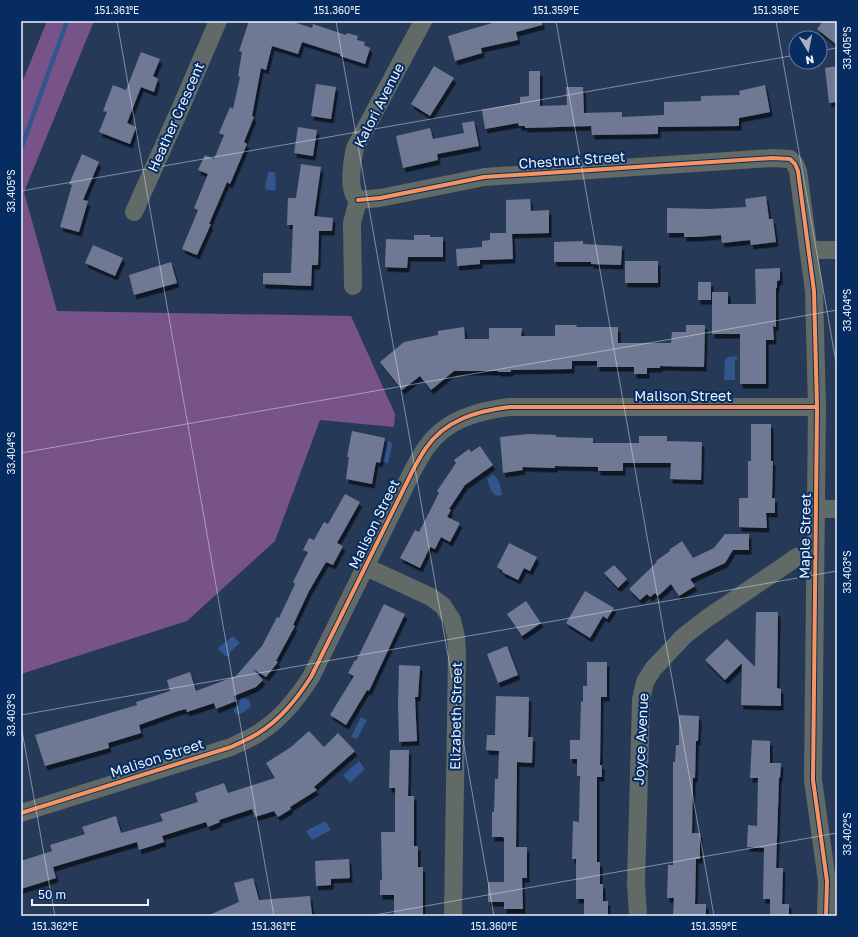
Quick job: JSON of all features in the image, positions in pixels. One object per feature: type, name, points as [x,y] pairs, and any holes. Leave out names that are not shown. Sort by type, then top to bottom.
[{"type":"street","name":"Heather Crescent","points":[[134,212],[218,21]]},
{"type":"street","name":"Kalori Avenue","points":[[358,200],[354,197],[352,190],[352,163],[356,148],[422,21]]},
{"type":"street","name":"Chestnut Street","points":[[358,200],[380,198],[484,177],[790,158]]},
{"type":"street","name":"Maple Street","points":[[790,158],[798,171],[814,291],[817,407],[812,780],[832,881],[826,916]]},
{"type":"street","points":[[353,286],[352,223],[358,200]]},
{"type":"street","points":[[809,250],[837,250]]},
{"type":"street","name":"Malison Street","points":[[21,813],[231,747],[256,735],[280,717],[297,698],[307,682],[413,470],[426,447],[444,429],[465,417],[487,410],[509,407],[817,407]]},
{"type":"street","points":[[816,509],[837,509]]},
{"type":"street","name":"Joyce Avenue","points":[[638,916],[636,882],[641,700],[645,682],[653,669],[684,636],[706,619],[797,557],[815,555]]},
{"type":"street","name":"Elizabeth Street","points":[[366,566],[431,597],[443,606],[452,620],[456,637],[457,654],[453,916]]},
{"type":"shaded area","points":[[47,21],[94,21],[24,192],[57,311],[351,316],[395,414],[394,427],[320,420],[275,541],[187,621],[21,674],[21,85]]},
{"type":"water","points":[[268,172],[275,172],[275,191],[265,189]]},
{"type":"water","points":[[737,356],[737,359],[735,360],[735,380],[724,380],[725,360],[728,357]]},
{"type":"water","points":[[389,441],[392,445],[388,463],[381,461],[384,445]]},
{"type":"water","points":[[492,475],[495,476],[498,481],[502,495],[499,496],[494,494],[490,489],[487,479]]},
{"type":"water","points":[[233,636],[240,643],[230,652],[230,655],[227,657],[218,650],[219,647]]},
{"type":"water","points":[[241,698],[249,700],[251,706],[237,715],[234,712],[234,709],[238,705]]},
{"type":"water","points":[[361,717],[367,720],[357,739],[351,737]]},
{"type":"water","points":[[359,761],[365,769],[350,783],[343,775]]},
{"type":"water","points":[[325,821],[331,830],[312,840],[306,831]]},
{"type":"building","points":[[249,21],[290,21],[312,28],[313,24],[346,35],[347,33],[358,36],[357,40],[365,42],[364,45],[370,48],[365,64],[302,42],[298,54],[272,46],[266,70],[261,68],[252,116],[254,117],[244,142],[247,144],[230,184],[227,182],[197,255],[182,249],[198,210],[194,208],[208,174],[198,170],[205,155],[214,159],[224,135],[219,133],[230,107],[233,109],[240,77],[238,76],[242,52],[239,51]]},
{"type":"building","points":[[499,21],[542,21],[542,25],[516,32],[518,40],[481,48],[482,53],[455,61],[448,36]]},
{"type":"building","points":[[823,21],[837,21],[837,45],[828,38],[828,30],[817,29]]},
{"type":"building","points":[[141,52],[160,59],[153,76],[158,79],[154,92],[141,87],[127,123],[136,127],[130,144],[99,132],[107,112],[103,111],[113,85],[126,90]]},
{"type":"building","points":[[434,66],[454,78],[430,116],[411,104]]},
{"type":"building","points":[[837,66],[837,102],[829,103],[825,70],[828,70],[828,68]]},
{"type":"building","points":[[529,71],[540,71],[540,106],[567,105],[566,87],[583,87],[584,113],[622,112],[622,117],[664,115],[664,102],[701,101],[701,96],[740,95],[739,91],[765,85],[770,112],[739,118],[739,126],[658,127],[658,134],[592,135],[591,126],[525,128],[525,126],[519,126],[518,123],[485,129],[482,110],[520,103],[520,97],[529,96]]},
{"type":"building","points":[[316,84],[336,87],[331,119],[311,116]]},
{"type":"building","points":[[474,121],[479,146],[437,154],[438,160],[403,168],[396,136],[430,128],[433,139],[464,133],[462,123]]},
{"type":"building","points":[[298,127],[317,130],[313,156],[294,153]]},
{"type":"building","points":[[82,154],[99,162],[83,200],[88,201],[79,232],[60,227],[72,185],[69,184]]},
{"type":"building","points":[[301,164],[321,167],[314,216],[333,218],[332,231],[319,231],[318,265],[312,265],[311,286],[263,284],[263,273],[291,273],[293,225],[287,225],[288,198],[296,198]]},
{"type":"building","points":[[766,196],[769,219],[773,219],[776,242],[751,245],[750,240],[722,243],[721,235],[684,237],[684,233],[667,233],[667,208],[708,209],[746,207],[745,199]]},
{"type":"building","points":[[530,199],[531,211],[549,210],[549,233],[512,234],[513,259],[480,260],[480,264],[457,266],[456,249],[482,247],[482,241],[490,240],[490,233],[506,233],[506,200]]},
{"type":"building","points":[[414,235],[443,237],[443,257],[408,257],[407,268],[385,267],[386,239],[414,240]]},
{"type":"building","points":[[583,241],[583,244],[622,246],[621,265],[591,264],[591,262],[554,262],[554,242]]},
{"type":"building","points":[[93,245],[123,258],[115,276],[85,263]]},
{"type":"building","points":[[625,261],[658,261],[658,283],[625,283]]},
{"type":"building","points":[[171,262],[177,283],[134,295],[129,275]]},
{"type":"building","points":[[780,268],[780,280],[777,281],[776,288],[776,327],[773,326],[774,340],[766,340],[766,384],[740,384],[740,334],[712,334],[712,292],[728,292],[728,304],[756,304],[755,269]]},
{"type":"building","points":[[698,282],[711,282],[711,300],[698,300]]},
{"type":"building","points":[[555,325],[577,325],[576,327],[618,327],[618,343],[671,343],[672,332],[686,332],[686,325],[705,325],[704,367],[660,366],[660,368],[647,368],[647,374],[634,374],[634,367],[597,367],[597,361],[572,361],[572,369],[511,370],[511,372],[454,371],[431,390],[420,376],[402,390],[380,362],[404,342],[438,335],[438,331],[464,327],[465,339],[489,339],[489,328],[522,328],[521,336],[555,336]]},
{"type":"building","points":[[751,424],[771,424],[771,461],[773,461],[772,498],[775,498],[775,513],[766,513],[767,528],[739,527],[739,498],[748,498],[748,461],[751,461]]},
{"type":"building","points":[[352,431],[385,438],[380,463],[376,462],[372,484],[346,479],[349,457],[347,457]]},
{"type":"building","points":[[528,434],[556,435],[556,437],[593,438],[593,443],[639,443],[639,436],[667,436],[667,441],[702,442],[701,480],[670,479],[671,463],[623,463],[623,471],[598,471],[598,467],[555,466],[555,468],[522,467],[523,470],[503,473],[500,437]]},
{"type":"building","points":[[480,446],[493,465],[465,485],[449,509],[451,510],[447,517],[460,523],[450,542],[441,537],[435,549],[430,547],[420,568],[400,558],[415,530],[419,532],[439,493],[437,491],[456,463],[454,460],[469,449],[471,452]]},
{"type":"building","points":[[345,494],[360,502],[337,543],[343,546],[333,565],[326,562],[309,591],[293,625],[295,626],[276,661],[278,662],[266,677],[253,669],[263,680],[256,687],[234,696],[236,701],[216,709],[214,703],[187,712],[186,709],[178,711],[139,725],[141,733],[108,743],[109,748],[45,766],[35,735],[137,705],[136,702],[170,691],[167,680],[190,672],[196,691],[236,676],[262,646],[277,617],[279,618],[295,584],[293,582],[308,552],[303,550],[309,538],[314,540],[324,522],[328,524]]},
{"type":"building","points":[[725,534],[749,534],[749,550],[733,550],[725,563],[690,579],[695,586],[679,596],[671,584],[658,596],[655,593],[650,597],[647,594],[640,600],[629,589],[657,562],[656,561],[682,541],[693,558],[714,548]]},
{"type":"building","points":[[509,543],[537,557],[530,571],[524,568],[518,580],[502,572],[503,571],[497,567]]},
{"type":"building","points":[[614,565],[627,579],[618,588],[604,573]]},
{"type":"building","points":[[585,591],[614,608],[607,619],[603,616],[590,638],[566,623]]},
{"type":"building","points":[[526,601],[541,623],[522,636],[507,614]]},
{"type":"building","points":[[384,604],[405,614],[369,691],[367,690],[346,725],[330,715],[354,676],[348,673],[355,660],[356,661]]},
{"type":"building","points":[[756,612],[778,612],[777,688],[781,689],[781,706],[741,705],[742,663],[725,680],[705,660],[727,639],[755,667]]},
{"type":"building","points":[[507,646],[518,675],[498,683],[487,654]]},
{"type":"building","points":[[587,662],[607,662],[607,697],[601,697],[600,765],[602,765],[602,777],[597,777],[597,862],[600,862],[600,884],[603,884],[603,901],[608,901],[608,916],[584,916],[584,899],[576,899],[576,859],[572,859],[573,821],[579,822],[580,776],[577,776],[577,759],[570,759],[570,740],[580,740],[581,701],[583,702],[583,686],[587,686]]},
{"type":"building","points":[[399,665],[420,666],[418,697],[415,697],[417,741],[399,742]]},
{"type":"building","points":[[496,696],[529,697],[528,737],[533,737],[532,763],[517,762],[516,847],[527,847],[527,878],[522,878],[523,909],[504,909],[504,902],[488,902],[488,882],[504,882],[504,838],[492,837],[492,812],[494,812],[495,779],[498,779],[499,751],[486,750],[487,735],[495,735]]},
{"type":"building","points":[[679,715],[699,716],[698,741],[696,741],[695,778],[693,778],[692,833],[700,833],[700,859],[696,859],[695,904],[706,904],[706,916],[673,916],[674,898],[667,898],[668,865],[673,865],[673,762],[675,762],[676,745],[679,745]]},
{"type":"building","points":[[309,731],[324,747],[338,733],[355,751],[314,787],[317,790],[290,807],[291,809],[278,817],[274,811],[255,817],[252,809],[219,820],[220,822],[208,827],[206,822],[162,836],[164,842],[139,850],[137,842],[53,867],[56,878],[21,889],[21,861],[52,851],[50,845],[85,834],[82,827],[116,816],[121,833],[163,821],[160,814],[198,802],[195,793],[224,783],[228,793],[275,778],[266,763],[291,747]]},
{"type":"building","points":[[752,740],[770,741],[770,763],[781,763],[779,778],[776,868],[783,868],[782,904],[789,904],[789,916],[770,916],[770,899],[763,899],[764,848],[747,847],[748,825],[757,826],[758,778],[750,778]]},
{"type":"building","points":[[390,750],[409,750],[408,796],[414,796],[414,846],[418,846],[418,867],[423,867],[423,916],[394,916],[394,895],[380,895],[380,880],[382,880],[381,832],[395,832],[395,788],[389,788]]},
{"type":"building","points":[[349,859],[350,878],[331,879],[331,885],[316,886],[315,861]]},
{"type":"building","points":[[253,878],[259,900],[310,896],[312,915],[207,916],[239,902],[234,883]]},
{"type":"waterway","points":[[21,149],[67,21]]},
{"type":"cycle path","points":[[358,200],[380,198],[484,177],[772,158],[790,159],[795,164],[798,171],[814,291],[817,407],[813,780],[827,881],[826,916]]},
{"type":"cycle path","points":[[21,813],[231,747],[254,736],[280,716],[311,677],[421,456],[442,430],[463,418],[485,411],[509,407],[817,407]]}]
